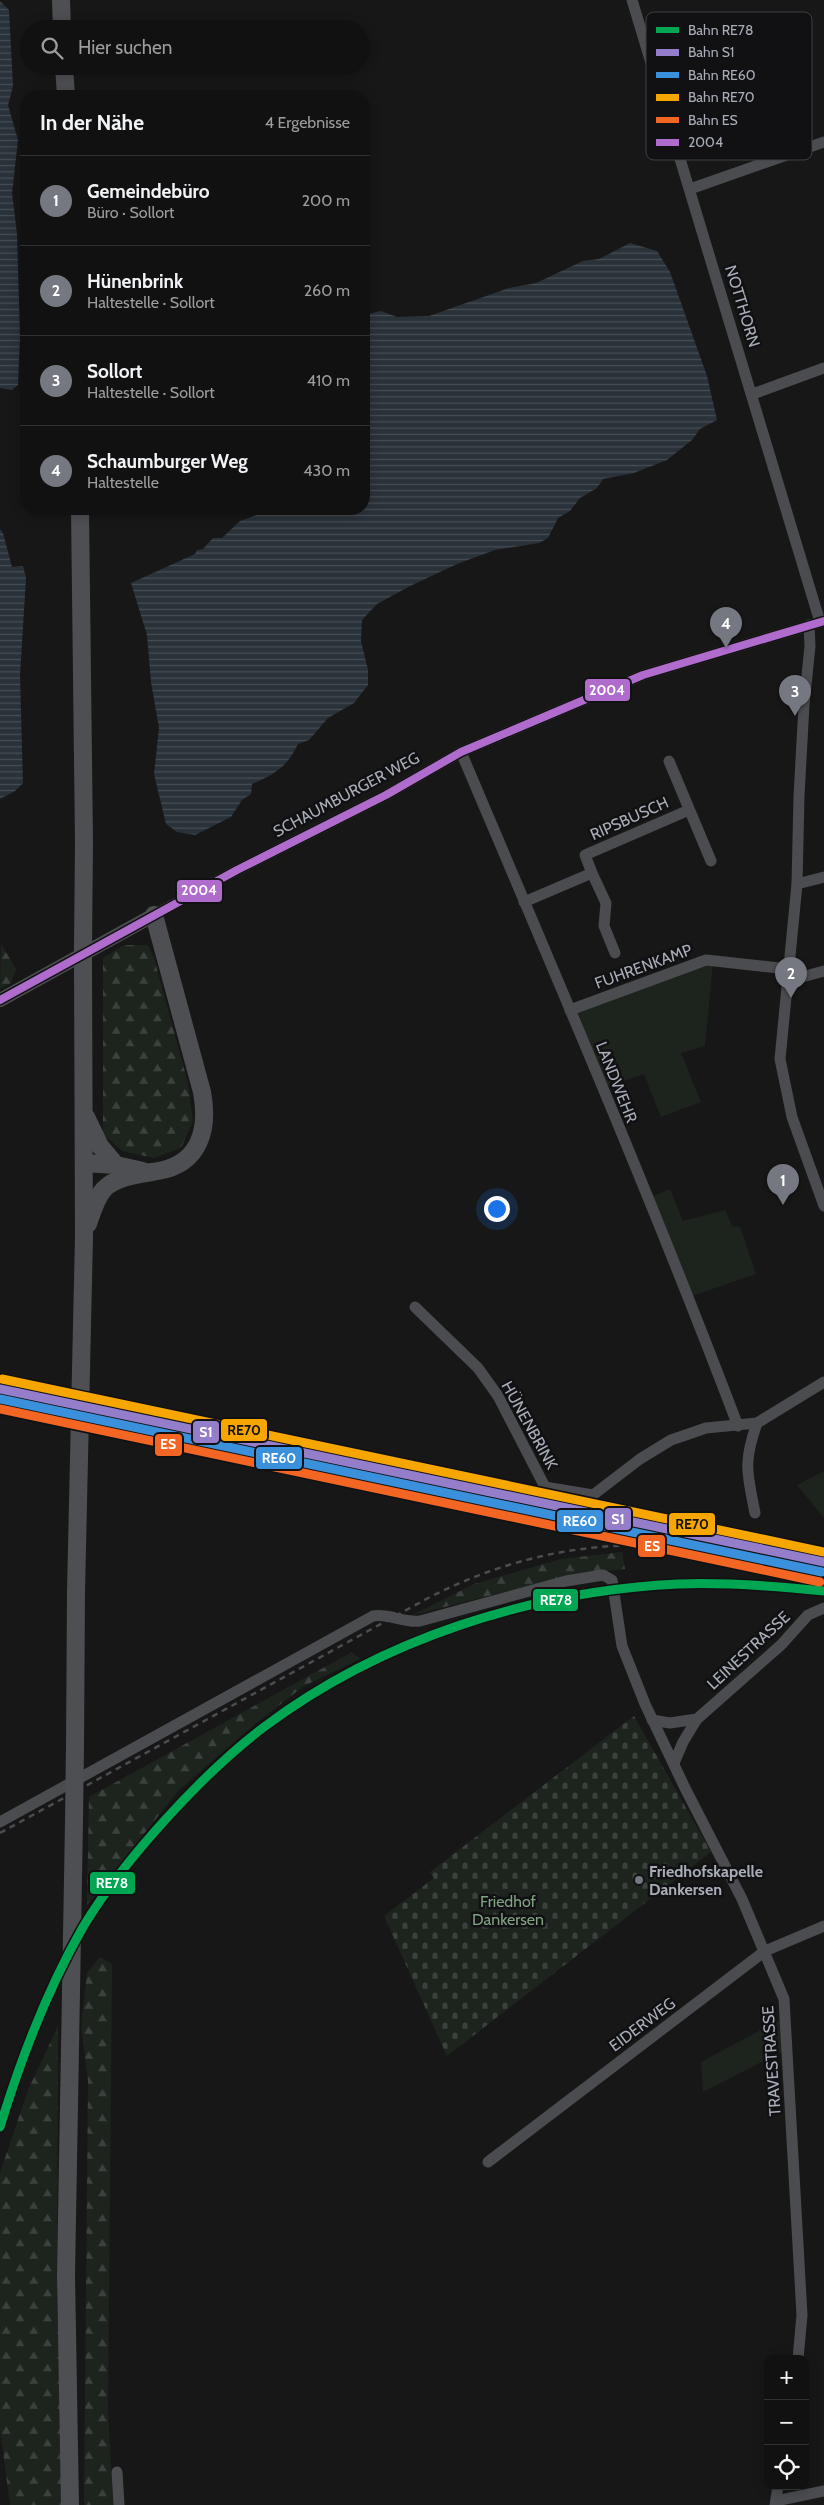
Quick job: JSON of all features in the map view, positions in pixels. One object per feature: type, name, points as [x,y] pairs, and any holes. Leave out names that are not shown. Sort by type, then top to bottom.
[{"type":"main road","points":[[61,0],[62,20]]},
{"type":"main road","points":[[65,75],[66,90]]},
{"type":"main road","points":[[70,2505],[66,2275],[84,1236],[84,945],[80,515]]},
{"type":"main road","points":[[84,1171],[149,1172],[176,1165],[192,1153],[201,1137],[206,1110],[154,915]]},
{"type":"main road","points":[[84,1111],[100,1146],[120,1172]]},
{"type":"main road","points":[[84,1236],[99,1196],[120,1172]]},
{"type":"street","name":"NOTTHORN","points":[[632,0],[646,46]]},
{"type":"street","points":[[812,146],[824,142]]},
{"type":"street","name":"NOTTHORN","points":[[681,160],[753,394],[818,623],[810,646],[804,705],[797,884],[780,1059],[792,1117],[824,1206]]},
{"type":"street","points":[[690,189],[773,160]]},
{"type":"street","points":[[753,394],[824,368]]},
{"type":"street","name":"SCHAUMBURGER WEG","points":[[0,1000],[237,870],[386,794],[460,752],[643,675],[726,648],[818,623]]},
{"type":"street","name":"LANDWEHR","points":[[460,752],[570,1010],[738,1426]]},
{"type":"street","points":[[669,761],[711,861]]},
{"type":"street","name":"RIPSBUSCH","points":[[592,873],[585,855],[690,810]]},
{"type":"street","points":[[524,902],[592,873],[606,904],[604,926],[615,953]]},
{"type":"street","points":[[797,884],[824,877]]},
{"type":"street","name":"FUHRENKAMP","points":[[570,1010],[706,960],[787,975],[824,971]]},
{"type":"street","name":"HÜNENBRINK","points":[[415,1308],[478,1368],[498,1396],[545,1487],[593,1495],[640,1459],[671,1440],[706,1428],[757,1423],[824,1382]]},
{"type":"street","points":[[755,1513],[746,1467],[749,1445],[757,1423]]},
{"type":"street","name":"TRAVESTRASSE","points":[[0,1822],[373,1616],[384,1614],[399,1620],[420,1621],[566,1581],[603,1575],[612,1580],[622,1646],[652,1720],[742,1899],[784,1998],[802,2315],[798,2355]]},
{"type":"street","name":"LEINESTRASSE","points":[[674,1763],[697,1719],[781,1645],[808,1615],[824,1608]]},
{"type":"street","points":[[652,1720],[670,1723],[697,1719]]},
{"type":"street","name":"EIDERWEG","points":[[488,2162],[764,1951],[824,1926]]},
{"type":"street","points":[[117,2472],[119,2505]]},
{"type":"street","points":[[778,2490],[776,2503],[824,2491]]},
{"type":"green space","points":[[1,944],[16,969],[11,983],[0,989]]},
{"type":"green space","points":[[124,945],[148,945],[154,958],[188,1083],[193,1121],[181,1148],[154,1158],[122,1151],[103,1134],[103,958]]},
{"type":"green space","points":[[713,964],[705,1046],[681,1053],[701,1102],[661,1117],[644,1074],[605,1087],[577,1016],[580,1009],[703,965]]},
{"type":"green space","points":[[670,1189],[683,1221],[725,1210],[732,1226],[740,1227],[756,1274],[692,1296],[651,1197]]},
{"type":"green space","points":[[824,1471],[824,1518],[797,1485]]},
{"type":"green space","points":[[622,1552],[625,1569],[571,1575],[413,1615],[474,1584],[561,1559]]},
{"type":"green space","points":[[352,1652],[360,1659],[304,1686],[255,1724],[179,1790],[87,1905],[89,1797]]},
{"type":"green space","name":"Friedhof Dankersen","points":[[634,1716],[711,1852],[447,2056],[384,1916],[434,1878],[430,1872]]},
{"type":"green space","points":[[100,1957],[112,1964],[108,2410],[113,2505],[84,2505],[88,2080],[81,2027],[87,1973]]},
{"type":"green space","points":[[781,2019],[783,2051],[703,2092],[701,2062]]},
{"type":"green space","points":[[58,2026],[57,2308],[64,2505],[10,2505],[0,2429],[0,2173],[28,2090]]},
{"type":"shaded area","points":[[0,1],[9,10],[13,86],[8,105],[18,140],[12,193],[17,234],[20,337],[18,385],[12,390],[0,388]]},
{"type":"shaded area","points":[[630,243],[657,251],[670,272],[707,376],[717,420],[700,429],[692,440],[667,460],[634,473],[603,479],[597,488],[580,498],[570,511],[558,518],[548,538],[539,543],[495,550],[457,564],[377,604],[362,620],[361,641],[368,670],[368,685],[354,703],[328,718],[309,740],[298,744],[290,758],[279,769],[252,784],[251,794],[242,800],[231,817],[195,835],[177,832],[166,824],[154,774],[159,728],[151,682],[147,635],[131,583],[195,554],[197,550],[203,549],[213,538],[222,538],[240,521],[257,515],[370,515],[370,314],[381,311],[397,317],[429,316],[509,288],[536,283],[583,261],[599,259]]},
{"type":"shaded area","points":[[0,529],[3,533],[12,567],[23,566],[26,578],[20,676],[23,783],[15,791],[0,799]]},
{"type":"railway","points":[[0,1833],[430,1597],[461,1582],[525,1560],[591,1548],[659,1546],[727,1554],[824,1576]]},
{"type":"rail line","name":"RE70","points":[[2,1379],[824,1552]]},
{"type":"rail line","name":"S1","points":[[0,1389],[824,1562]]},
{"type":"rail line","name":"RE60","points":[[0,1399],[822,1572]]},
{"type":"rail line","name":"ES","points":[[0,1409],[820,1582]]},
{"type":"rail line","name":"RE78","points":[[0,2127],[26,2050],[46,2000],[83,1927],[111,1885],[154,1833],[212,1771],[264,1727],[309,1696],[358,1669],[408,1645],[460,1625],[514,1609],[568,1597],[678,1584],[751,1585],[824,1591]]},
{"type":"transit line","name":"2004","points":[[0,1000],[237,870],[386,795],[461,752],[643,675],[824,621]]},
{"type":"place","name":"Schaumburger Weg","points":[[726,648]]},
{"type":"place","name":"Sollort","points":[[795,716]]},
{"type":"place","name":"Hünenbrink","points":[[791,998]]},
{"type":"place","name":"Gemeindebüro","points":[[783,1205]]},
{"type":"place","name":"Friedhofskapelle Dankersen","points":[[639,1880]]}]
